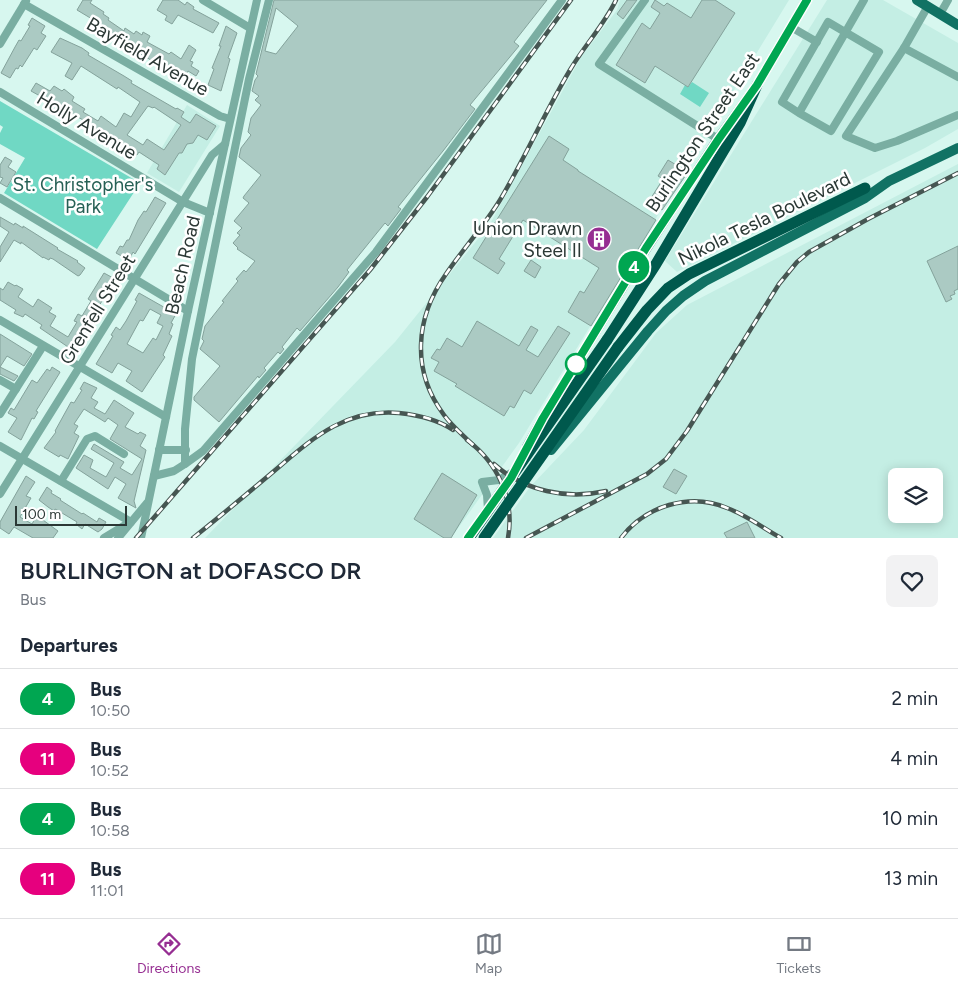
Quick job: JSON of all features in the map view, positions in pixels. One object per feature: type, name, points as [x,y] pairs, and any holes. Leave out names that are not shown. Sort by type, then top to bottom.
[{"type":"highway","name":"Nikola Tesla Boulevard","points":[[469,538],[607,340],[652,271],[735,131],[757,85]]},
{"type":"highway","name":"Nikola Tesla Boulevard","points":[[483,538],[618,348],[646,310],[663,293],[689,274],[865,188]]},
{"type":"main road","name":"Burlington Street East","points":[[469,538],[515,470],[565,382],[646,248],[757,85],[807,0]]},
{"type":"main road","points":[[916,0],[958,25]]},
{"type":"main road","points":[[483,538],[522,485],[648,331],[683,296],[705,281],[865,198],[889,181],[958,148]]},
{"type":"main road","name":"Nikola Tesla Boulevard","points":[[865,188],[889,181]]},
{"type":"street","points":[[203,0],[250,28]]},
{"type":"street","name":"Beach Road","points":[[141,538],[256,0]]},
{"type":"street","points":[[185,464],[185,430],[192,359],[249,79],[269,0]]},
{"type":"street","points":[[154,476],[174,471],[203,451],[376,252],[562,0]]},
{"type":"street","points":[[644,0],[599,64],[718,140]]},
{"type":"street","points":[[799,113],[864,0]]},
{"type":"street","points":[[940,14],[948,0]]},
{"type":"street","points":[[0,44],[26,2]]},
{"type":"street","name":"Bayfield Avenue","points":[[26,2],[220,116],[230,119]]},
{"type":"street","points":[[928,6],[904,48],[846,136],[875,148],[958,115]]},
{"type":"street","points":[[828,22],[879,52],[831,131],[782,102],[817,42],[828,22]]},
{"type":"street","points":[[791,27],[817,42]]},
{"type":"street","points":[[904,48],[958,77]]},
{"type":"street","name":"Holly Avenue","points":[[0,92],[183,202],[210,213]]},
{"type":"street","name":"Grenfell Street","points":[[0,494],[212,155],[225,144]]},
{"type":"street","points":[[0,198],[188,311]]},
{"type":"street","points":[[0,320],[79,368],[166,417]]},
{"type":"street","points":[[0,414],[43,346]]},
{"type":"street","points":[[0,380],[16,389]]},
{"type":"street","points":[[565,382],[593,400]]},
{"type":"street","points":[[61,481],[87,438],[95,436],[124,454]]},
{"type":"street","points":[[0,446],[131,522]]},
{"type":"street","points":[[160,450],[186,450]]},
{"type":"street","points":[[488,510],[487,495],[482,482],[500,480],[515,470]]},
{"type":"street","points":[[118,538],[148,500]]},
{"type":"street","points":[[104,538],[131,522]]},
{"type":"shaded area","points":[[620,0],[789,0],[519,443],[451,538],[205,538],[395,342],[490,224],[581,57],[617,10]]},
{"type":"shaded area","points":[[827,0],[883,0],[958,43],[958,129],[925,148],[677,272],[665,261]]},
{"type":"shaded area","points":[[187,105],[220,126],[179,192],[147,173]]},
{"type":"shaded area","points":[[958,164],[958,538],[493,538],[530,487],[584,430],[656,333],[687,305]]},
{"type":"green space","points":[[692,82],[709,93],[700,107],[680,94],[685,85],[688,87]]},
{"type":"green space","name":"St. Christopher's Park","points":[[0,101],[140,183],[97,249],[4,193],[25,158],[0,144],[0,133],[3,127],[0,125]]},
{"type":"building","points":[[83,0],[92,0],[90,3],[104,12],[103,14],[109,18],[108,20],[124,31],[125,28],[134,34],[136,31],[142,35],[143,32],[150,36],[147,42],[169,54],[171,52],[181,59],[189,45],[196,50],[190,61],[193,62],[191,66],[199,71],[196,76],[188,71],[184,78],[90,24],[92,19],[77,10]]},
{"type":"building","points":[[163,0],[178,0],[185,5],[187,2],[194,7],[193,9],[219,23],[213,33],[178,15],[172,24],[165,20],[167,16],[157,10]]},
{"type":"building","points":[[274,0],[547,0],[514,42],[519,46],[470,105],[475,109],[398,207],[401,209],[388,226],[385,223],[347,270],[349,272],[338,287],[300,331],[297,328],[282,347],[284,349],[280,354],[278,352],[264,368],[266,370],[259,378],[258,376],[219,422],[194,400],[194,397],[220,366],[200,349],[204,341],[202,339],[205,326],[238,281],[236,279],[244,270],[246,272],[255,261],[237,249],[233,243],[240,235],[237,233],[242,228],[234,221],[249,203],[243,198],[261,175],[239,157],[241,148],[251,135],[248,132],[251,118],[261,105],[255,100],[259,96],[252,91],[258,76],[256,74]],"holes":[[[276,8],[298,26],[276,54],[265,51]]]},
{"type":"building","points":[[627,0],[637,0],[623,19],[617,14]]},
{"type":"building","points":[[655,0],[664,6],[667,3],[691,18],[702,0],[715,0],[735,13],[688,87],[655,66],[645,83],[616,65],[642,23],[650,29],[660,13],[651,7]]},
{"type":"building","points":[[32,18],[45,26],[41,33],[46,36],[37,50],[34,48],[22,67],[20,65],[18,69],[16,68],[10,78],[1,73],[19,40],[21,41],[30,26],[28,25]]},
{"type":"building","points":[[226,26],[237,33],[228,58],[230,59],[221,91],[208,85]]},
{"type":"building","points":[[60,38],[82,48],[89,53],[88,55],[132,81],[131,83],[184,112],[181,117],[190,123],[196,114],[216,126],[207,140],[198,135],[193,143],[187,144],[165,175],[157,169],[159,165],[139,152],[137,155],[120,147],[83,124],[85,121],[31,91],[36,83],[50,91],[54,86],[62,91],[64,89],[74,97],[72,101],[85,109],[83,112],[98,121],[101,116],[116,127],[124,113],[131,117],[140,102],[81,66],[72,80],[65,76],[72,63],[51,52]],"holes":[[[148,106],[181,125],[164,150],[147,139],[143,145],[127,135]]]},
{"type":"building","name":"Union Drawn Steel II","points":[[549,136],[569,149],[563,160],[656,220],[591,326],[568,312],[580,291],[584,293],[599,268],[523,220],[499,259],[505,263],[498,274],[473,258]]},
{"type":"building","points":[[5,157],[12,161],[8,167],[16,172],[7,187],[0,183],[3,178],[0,177],[0,165]]},
{"type":"building","points":[[668,160],[688,172],[662,210],[650,203],[653,199],[651,198],[663,179],[658,176]]},
{"type":"building","points":[[155,197],[166,203],[135,254],[133,252],[129,260],[116,253],[120,246],[123,247],[127,240],[129,240],[138,220],[144,211],[146,212]]},
{"type":"building","points":[[0,217],[14,225],[15,223],[23,228],[23,226],[78,261],[85,268],[78,276],[53,259],[43,258],[21,242],[21,244],[14,240],[0,262],[0,247],[9,232],[0,226]]},
{"type":"building","points":[[958,246],[958,289],[954,291],[955,294],[950,296],[952,299],[946,302],[927,261]]},
{"type":"building","points":[[531,260],[541,267],[535,278],[524,271]]},
{"type":"building","points":[[104,273],[115,279],[99,306],[102,308],[74,351],[40,328],[42,325],[25,314],[23,317],[14,313],[16,310],[0,300],[0,288],[3,290],[8,282],[16,285],[23,289],[18,297],[33,307],[38,299],[52,308],[49,312],[56,316],[50,326],[68,337],[77,322],[74,321],[78,314],[82,316],[91,301],[88,299]]},
{"type":"building","points":[[139,293],[176,314],[171,323],[173,324],[169,334],[172,336],[163,355],[165,357],[142,392],[126,381],[132,371],[118,363],[112,373],[96,364],[113,336],[111,335],[116,327],[120,330],[126,321],[137,301],[135,300]],"holes":[[[150,309],[161,315],[157,323],[163,326],[156,340],[153,338],[143,353],[127,344],[140,320],[143,321]]]},
{"type":"building","points":[[477,321],[519,346],[531,326],[538,330],[526,350],[538,357],[558,326],[570,333],[531,394],[524,390],[514,408],[510,406],[504,416],[455,386],[457,384],[434,371],[439,362],[431,358],[437,349],[440,350],[447,338],[462,347]]},
{"type":"building","points":[[0,334],[32,354],[24,366],[7,356],[0,367]]},
{"type":"building","points":[[0,367],[18,376],[14,381],[0,374]]},
{"type":"building","points":[[52,367],[60,372],[21,440],[8,432],[17,418],[8,413],[11,408],[14,410],[32,380],[37,383],[47,369],[50,371]]},
{"type":"building","points":[[84,382],[97,388],[91,398],[98,402],[94,408],[105,414],[114,400],[134,413],[125,427],[138,434],[140,432],[146,435],[140,446],[146,450],[134,501],[136,508],[118,498],[126,484],[115,477],[108,489],[76,468],[84,455],[93,460],[90,468],[106,477],[114,463],[91,449],[94,444],[124,462],[120,468],[132,475],[142,459],[110,439],[118,425],[108,418],[105,422],[84,409],[74,424],[78,426],[74,433],[79,436],[68,459],[60,455],[59,457],[44,448],[56,432],[71,402],[74,403],[82,390],[80,389]]},
{"type":"building","points":[[674,469],[687,476],[676,494],[663,487]]},
{"type":"building","points":[[442,473],[477,495],[451,538],[444,538],[414,519]]},
{"type":"building","points":[[26,476],[35,482],[26,496],[31,498],[20,517],[32,524],[36,517],[43,520],[58,531],[53,538],[33,538],[14,527],[9,534],[0,528],[0,522]]},
{"type":"building","points":[[47,487],[60,500],[82,514],[97,522],[99,518],[106,522],[102,529],[98,532],[85,524],[82,529],[76,524],[77,522],[48,507],[39,500]]},
{"type":"building","points":[[747,522],[755,538],[727,538],[724,533]]},
{"type":"railway","points":[[136,538],[370,270],[427,197],[571,0]]},
{"type":"railway","points":[[473,445],[444,415],[433,398],[426,381],[422,363],[421,344],[428,308],[446,274],[500,200],[570,70],[606,18],[616,0]]},
{"type":"railway","points":[[526,538],[647,474],[666,459],[687,431],[779,284],[797,262],[809,252],[868,219],[958,173]]},
{"type":"railway","points":[[193,538],[311,440],[343,422],[360,416],[378,413],[399,413],[427,418],[453,430]]},
{"type":"railway","points":[[467,440],[487,460],[502,483],[509,510],[508,538]]},
{"type":"railway","points":[[494,464],[519,481],[547,491],[561,494],[591,494],[606,491]]},
{"type":"railway","points":[[621,538],[631,527],[655,510],[669,505],[698,501],[713,503],[734,511],[781,538]]},
{"type":"bus line","name":"4","points":[[468,538],[511,478],[543,418],[646,248],[757,85],[807,0]]},
{"type":"place","name":"Union Drawn Steel II","points":[[599,239]]}]
